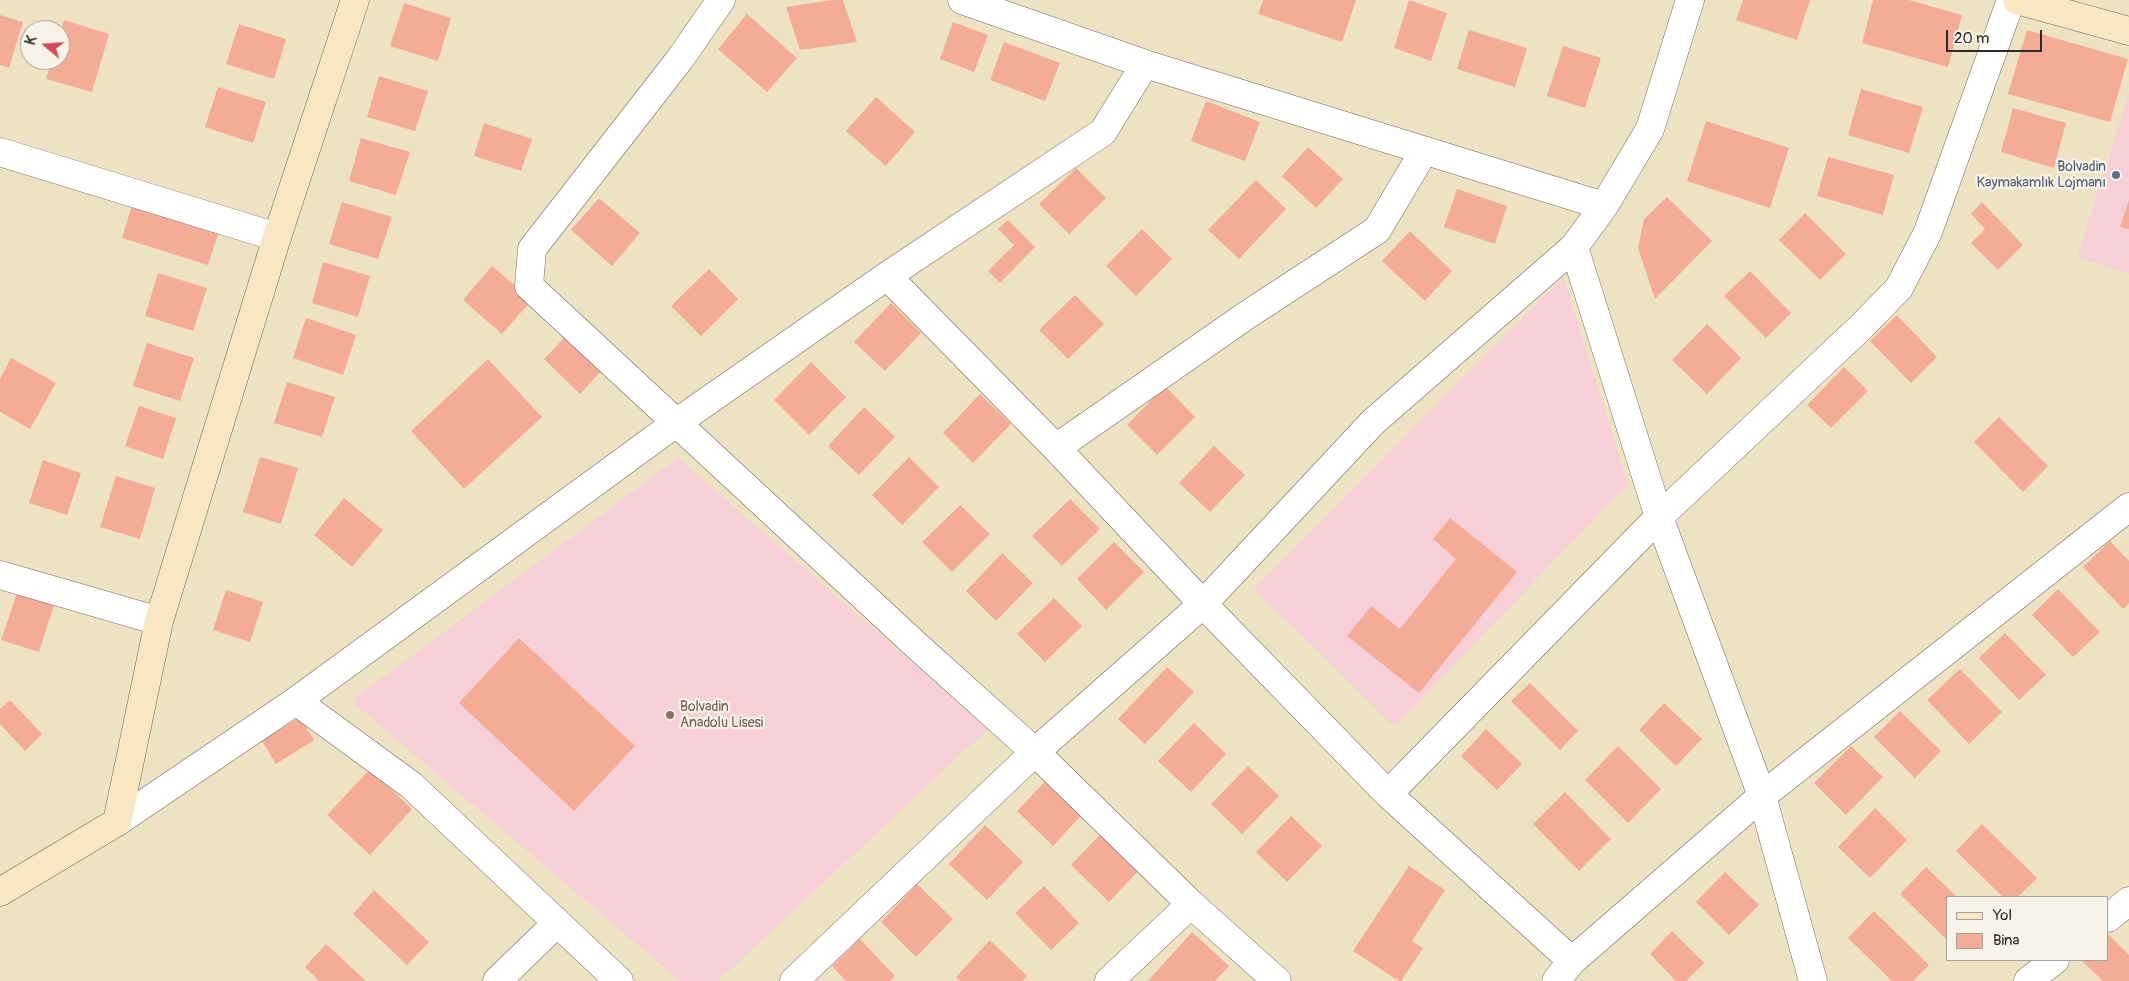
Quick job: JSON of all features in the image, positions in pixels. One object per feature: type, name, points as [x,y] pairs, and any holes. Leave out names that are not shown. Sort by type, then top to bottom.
[{"type":"street","points":[[117,822],[159,621],[277,237],[355,0]]},
{"type":"street","points":[[720,0],[680,59],[532,249],[529,286],[676,424],[1035,752],[1191,904],[1277,981]]},
{"type":"street","points":[[962,0],[1145,64],[1604,206]]},
{"type":"street","points":[[794,981],[1035,752],[1203,604],[1373,422],[1574,247],[1604,206],[1650,129],[1690,0]]},
{"type":"street","points":[[1388,794],[1659,516],[1899,288],[1928,232],[2011,0]]},
{"type":"street","points":[[2017,0],[2129,31]]},
{"type":"street","points":[[0,892],[117,822],[296,701],[676,424],[887,276],[1103,132],[1145,64]]},
{"type":"street","points":[[1056,448],[1247,315],[1377,230],[1424,151]]},
{"type":"street","points":[[0,152],[277,237]]},
{"type":"street","points":[[1574,247],[1659,516],[1762,796],[1813,981]]},
{"type":"street","points":[[887,276],[1056,448],[1203,604],[1388,794],[1564,971],[1762,796],[2129,507]]},
{"type":"street","points":[[0,575],[159,621]]},
{"type":"street","points":[[296,701],[411,784],[619,981]]},
{"type":"street","points":[[2109,917],[2129,900]]},
{"type":"street","points":[[1109,981],[1191,904]]},
{"type":"street","points":[[497,981],[557,923]]},
{"type":"street","points":[[2028,981],[2054,961]]},
{"type":"shaded area","name":"Bolvadin Kaymakamlık Lojmanı","points":[[2129,93],[2129,274],[2077,257]]},
{"type":"shaded area","points":[[1563,277],[1628,484],[1395,727],[1254,589]]},
{"type":"shaded area","name":"Bolvadin Anadolu Lisesi","points":[[678,458],[988,729],[718,981],[680,981],[351,701]]},
{"type":"building","points":[[843,0],[857,42],[800,50],[786,7]]},
{"type":"building","points":[[1263,0],[1356,0],[1342,42],[1258,14]]},
{"type":"building","points":[[1409,0],[1447,13],[1431,61],[1394,48]]},
{"type":"building","points":[[1743,0],[1810,0],[1797,40],[1736,20]]},
{"type":"building","points":[[1873,0],[1909,0],[1962,15],[1948,67],[1862,43]]},
{"type":"building","points":[[404,3],[451,18],[438,61],[390,46]]},
{"type":"building","points":[[747,14],[797,58],[767,92],[718,49]]},
{"type":"building","points":[[0,15],[20,21],[20,32],[9,68],[0,65]]},
{"type":"building","points":[[70,22],[109,34],[92,92],[46,79],[49,70],[70,70]]},
{"type":"building","points":[[953,22],[988,35],[974,72],[940,59]]},
{"type":"building","points":[[239,24],[286,39],[274,79],[226,64]]},
{"type":"building","points":[[1469,30],[1527,48],[1515,87],[1457,69]]},
{"type":"building","points":[[2027,30],[2128,59],[2110,122],[2008,94]]},
{"type":"building","points":[[1004,42],[1060,63],[1045,101],[990,80]]},
{"type":"building","points":[[1563,46],[1601,58],[1585,108],[1547,96]]},
{"type":"building","points":[[379,76],[428,91],[415,131],[367,117]]},
{"type":"building","points":[[218,87],[266,102],[253,143],[205,127]]},
{"type":"building","points":[[1861,89],[1923,107],[1909,153],[1848,135]]},
{"type":"building","points":[[876,97],[915,132],[886,166],[846,131]]},
{"type":"building","points":[[1206,101],[1260,122],[1245,161],[1191,141]]},
{"type":"building","points":[[2013,108],[2066,123],[2054,168],[2001,152]]},
{"type":"building","points":[[1706,121],[1789,148],[1770,208],[1687,181]]},
{"type":"building","points":[[484,123],[532,139],[521,171],[474,156]]},
{"type":"building","points":[[361,138],[410,152],[396,195],[349,181]]},
{"type":"building","points":[[1308,147],[1343,179],[1316,208],[1282,176]]},
{"type":"building","points":[[1828,157],[1894,175],[1883,215],[1817,196]]},
{"type":"building","points":[[1076,168],[1106,198],[1069,234],[1039,204]]},
{"type":"building","points":[[1256,180],[1286,209],[1239,259],[1208,230]]},
{"type":"building","points":[[1457,189],[1507,206],[1495,244],[1444,227]]},
{"type":"building","points":[[135,195],[222,222],[208,265],[122,238]]},
{"type":"building","points":[[1667,197],[1712,241],[1655,299],[1638,248],[1644,219]]},
{"type":"building","points":[[599,198],[640,233],[612,266],[571,230]]},
{"type":"building","name":"Bolvadin Kaymakamlık Lojmanı","points":[[2129,200],[2129,229],[2120,227]]},
{"type":"building","points":[[342,202],[392,217],[378,259],[329,244]]},
{"type":"building","points":[[1982,202],[2023,245],[1998,270],[1971,243],[1985,229],[1971,214]]},
{"type":"building","points":[[1805,213],[1846,254],[1820,280],[1779,240]]},
{"type":"building","points":[[1008,220],[1035,247],[1000,283],[988,271],[1014,245],[998,229]]},
{"type":"building","points":[[1142,229],[1172,259],[1136,296],[1106,266]]},
{"type":"building","points":[[1410,231],[1452,271],[1425,301],[1382,261]]},
{"type":"building","points":[[323,262],[370,276],[358,317],[312,303]]},
{"type":"building","points":[[492,266],[532,300],[502,334],[463,300]]},
{"type":"building","points":[[709,269],[738,299],[701,336],[671,306]]},
{"type":"building","points":[[1750,271],[1791,313],[1766,338],[1724,296]]},
{"type":"building","points":[[158,273],[207,288],[193,331],[145,316]]},
{"type":"building","points":[[1075,295],[1104,324],[1068,359],[1039,330]]},
{"type":"building","points":[[891,303],[921,333],[885,371],[854,342]]},
{"type":"building","points":[[1897,315],[1937,357],[1911,383],[1870,341]]},
{"type":"building","points":[[306,318],[356,335],[343,375],[293,358]]},
{"type":"building","points":[[1707,324],[1741,358],[1707,394],[1672,360]]},
{"type":"building","points":[[568,334],[603,369],[580,394],[544,359]]},
{"type":"building","points":[[147,343],[194,358],[180,401],[133,386]]},
{"type":"building","points":[[11,358],[56,383],[30,429],[0,412],[0,379]]},
{"type":"building","points":[[488,359],[542,417],[464,489],[411,431]]},
{"type":"building","points":[[811,362],[846,397],[809,435],[774,400]]},
{"type":"building","points":[[1844,367],[1868,391],[1831,428],[1807,405]]},
{"type":"building","points":[[287,382],[335,397],[322,437],[274,423]]},
{"type":"building","points":[[1165,386],[1195,417],[1157,455],[1127,425]]},
{"type":"building","points":[[980,394],[1011,424],[973,463],[943,433]]},
{"type":"building","points":[[139,406],[176,418],[163,459],[125,446]]},
{"type":"building","points":[[864,407],[895,437],[859,475],[828,446]]},
{"type":"building","points":[[1999,417],[2048,466],[2023,492],[1974,442]]},
{"type":"building","points":[[1214,446],[1245,475],[1210,512],[1179,483]]},
{"type":"building","points":[[260,457],[298,468],[281,524],[243,512]]},
{"type":"building","points":[[909,457],[939,487],[902,525],[872,495]]},
{"type":"building","points":[[43,460],[81,473],[67,515],[29,503]]},
{"type":"building","points":[[116,476],[155,488],[140,539],[100,527]]},
{"type":"building","points":[[344,498],[383,530],[352,567],[314,535]]},
{"type":"building","points":[[1070,499],[1100,529],[1062,566],[1032,536]]},
{"type":"building","points":[[960,505],[990,534],[952,572],[922,542]]},
{"type":"building","points":[[1450,518],[1517,572],[1419,693],[1347,636],[1371,606],[1400,629],[1456,559],[1433,539]]},
{"type":"building","points":[[2110,541],[2129,561],[2129,603],[2123,609],[2083,567]]},
{"type":"building","points":[[1114,542],[1144,572],[1106,610],[1077,579]]},
{"type":"building","points":[[1002,553],[1033,583],[996,621],[966,591]]},
{"type":"building","points":[[2058,589],[2100,632],[2073,657],[2032,615]]},
{"type":"building","points":[[226,590],[263,602],[250,642],[213,630]]},
{"type":"building","points":[[17,593],[54,605],[39,652],[1,640]]},
{"type":"building","points":[[1054,598],[1082,626],[1045,662],[1017,634]]},
{"type":"building","points":[[2005,633],[2046,675],[2019,700],[1979,658]]},
{"type":"building","points":[[519,638],[635,746],[574,811],[459,703]]},
{"type":"building","points":[[1167,667],[1194,692],[1145,744],[1118,719]]},
{"type":"building","points":[[1960,669],[2002,712],[1969,744],[1927,700]]},
{"type":"building","points":[[1530,683],[1578,731],[1560,750],[1511,701]]},
{"type":"building","points":[[10,700],[42,734],[25,751],[0,724],[0,709]]},
{"type":"building","points":[[1664,703],[1702,739],[1676,766],[1639,730]]},
{"type":"building","points":[[1900,711],[1941,751],[1915,778],[1874,737]]},
{"type":"building","points":[[300,717],[314,740],[276,764],[262,741]]},
{"type":"building","points":[[1194,723],[1226,754],[1191,792],[1158,761]]},
{"type":"building","points":[[1486,729],[1522,764],[1497,790],[1461,756]]},
{"type":"building","points":[[1618,746],[1661,789],[1628,823],[1585,780]]},
{"type":"building","points":[[1851,746],[1883,777],[1846,815],[1814,783]]},
{"type":"building","points":[[1248,766],[1279,796],[1242,834],[1211,804]]},
{"type":"building","points":[[370,769],[412,809],[370,855],[327,815]]},
{"type":"building","points":[[1053,773],[1089,807],[1053,846],[1017,811]]},
{"type":"building","points":[[1565,792],[1611,839],[1579,871],[1533,824]]},
{"type":"building","points":[[1875,808],[1907,840],[1870,878],[1838,847]]},
{"type":"building","points":[[1291,816],[1322,846],[1287,882],[1256,852]]},
{"type":"building","points":[[1982,824],[2037,878],[2019,896],[2002,896],[1956,851]]},
{"type":"building","points":[[985,825],[1023,862],[987,900],[949,864]]},
{"type":"building","points":[[1107,827],[1146,863],[1109,902],[1071,865]]},
{"type":"building","points":[[1409,866],[1445,890],[1412,941],[1423,948],[1401,981],[1399,981],[1353,951]]},
{"type":"building","points":[[1926,867],[1956,896],[1946,896],[1946,939],[1900,894]]},
{"type":"building","points":[[1725,872],[1759,905],[1729,935],[1696,902]]},
{"type":"building","points":[[917,884],[953,919],[916,957],[881,922]]},
{"type":"building","points":[[1044,886],[1079,923],[1051,950],[1015,913]]},
{"type":"building","points":[[374,890],[429,942],[407,965],[353,914]]},
{"type":"building","points":[[1874,911],[1929,965],[1913,981],[1892,981],[1848,938]]},
{"type":"building","points":[[1672,931],[1704,963],[1686,981],[1676,981],[1650,954]]},
{"type":"building","points":[[1192,932],[1229,966],[1215,981],[1148,981]]},
{"type":"building","points":[[2109,935],[2129,955],[2129,981],[2103,981],[2082,961],[2109,961]]},
{"type":"building","points":[[860,939],[895,976],[890,981],[846,981],[832,966]]},
{"type":"building","points":[[990,940],[1027,976],[1022,981],[960,981],[956,977]]},
{"type":"building","points":[[326,944],[366,981],[319,981],[305,967]]},
{"type":"place","name":"Bolvadin Kaymakamlık Lojmanı","points":[[2116,175]]},
{"type":"place","name":"Bolvadin Anadolu Lisesi","points":[[670,715]]}]
